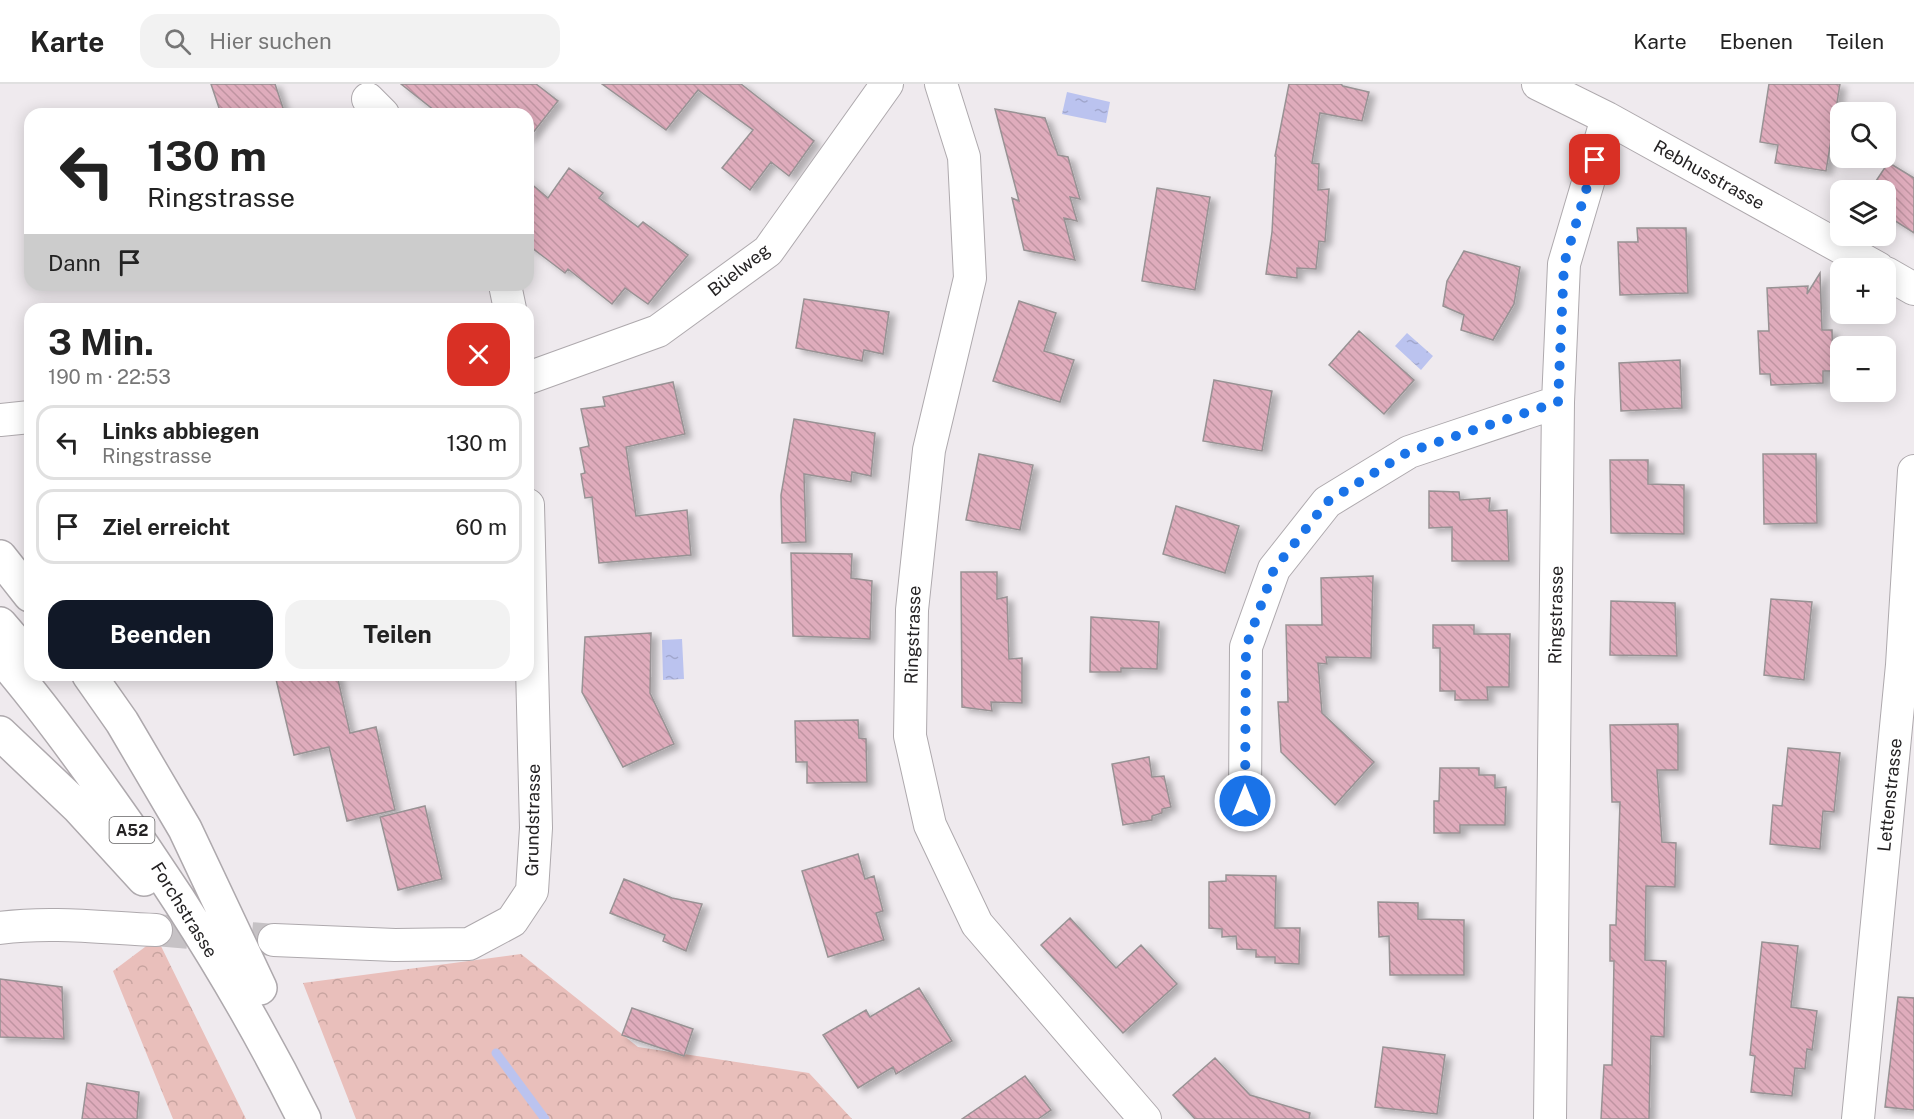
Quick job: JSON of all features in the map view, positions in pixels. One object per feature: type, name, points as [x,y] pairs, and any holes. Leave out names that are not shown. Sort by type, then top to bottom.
[{"type":"highway","points":[[0,557],[24,587]]},
{"type":"highway","points":[[0,624],[24,652]]},
{"type":"highway","name":"Forchstrasse","points":[[0,656],[68,741],[189,914],[254,1001],[328,1119]]},
{"type":"highway","name":"Forchstrasse","points":[[48,681],[142,805],[187,872],[254,1001],[304,1119]]},
{"type":"highway","points":[[93,681],[122,722],[185,829],[254,1001]]},
{"type":"highway","points":[[0,733],[79,808],[254,1001]]},
{"type":"street","name":"Büelweg","points":[[534,376],[658,331],[768,251],[887,84]]},
{"type":"street","name":"Ringstrasse","points":[[941,84],[964,157],[970,278],[929,450],[912,610],[910,736],[930,825],[977,924],[1145,1119]]},
{"type":"street","name":"Rebhusstrasse","points":[[1538,84],[1607,118],[1860,258]]},
{"type":"street","name":"Ringstrasse","points":[[1550,1119],[1558,402],[1564,264],[1607,118]]},
{"type":"street","points":[[1896,278],[1914,288]]},
{"type":"street","points":[[1245,801],[1246,647],[1274,569],[1327,502],[1408,452],[1558,402]]},
{"type":"street","points":[[0,420],[24,418]]},
{"type":"street","name":"Lettenstrasse","points":[[1858,1119],[1902,665],[1914,471]]},
{"type":"street","name":"Grundstrasse","points":[[274,940],[395,945],[469,944],[512,921],[532,891],[536,828],[532,681]]},
{"type":"street","points":[[0,928],[79,926],[156,930]]},
{"type":"green space","points":[[157,938],[246,1119],[173,1119],[113,971]]},
{"type":"green space","points":[[521,954],[638,1047],[809,1073],[852,1119],[356,1119],[303,983]]},
{"type":"water","points":[[1067,92],[1110,102],[1106,123],[1062,114]]},
{"type":"water","points":[[1407,333],[1433,356],[1421,370],[1395,346]]},
{"type":"water","points":[[682,639],[684,679],[663,680],[662,640]]},
{"type":"building","points":[[211,84],[275,84],[283,108],[219,108]]},
{"type":"building","points":[[401,84],[536,84],[558,101],[534,131],[534,108],[431,108]]},
{"type":"building","points":[[602,84],[741,84],[814,141],[789,176],[771,162],[750,190],[722,168],[753,130],[698,90],[666,130]]},
{"type":"building","points":[[1289,84],[1341,84],[1369,92],[1362,121],[1320,113],[1312,163],[1319,164],[1318,190],[1329,189],[1325,242],[1319,241],[1316,269],[1297,268],[1297,278],[1266,274],[1272,232],[1275,156]]},
{"type":"building","points":[[1769,84],[1840,84],[1837,102],[1830,102],[1830,146],[1826,171],[1775,163],[1778,145],[1760,142]]},
{"type":"building","points":[[995,109],[1045,118],[1058,155],[1068,157],[1080,199],[1070,197],[1077,221],[1064,218],[1075,260],[1024,250],[1012,198],[1019,201]]},
{"type":"building","points":[[1896,167],[1914,178],[1914,233],[1896,221],[1896,180],[1877,180],[1885,168]]},
{"type":"building","points":[[569,168],[603,193],[599,198],[638,227],[643,222],[688,255],[648,304],[625,288],[612,304],[568,269],[565,273],[534,250],[534,186],[548,198]]},
{"type":"building","points":[[1157,188],[1210,197],[1195,290],[1142,281]]},
{"type":"building","points":[[1637,228],[1686,228],[1688,293],[1620,295],[1618,242],[1638,242]]},
{"type":"building","points":[[1464,251],[1520,267],[1514,304],[1493,340],[1461,330],[1464,315],[1443,306],[1447,281]]},
{"type":"building","points":[[1820,273],[1822,330],[1832,330],[1830,371],[1823,371],[1823,383],[1771,385],[1770,374],[1760,374],[1758,331],[1769,331],[1767,288],[1808,286],[1807,294]]},
{"type":"building","points":[[804,299],[889,312],[883,354],[864,350],[862,361],[796,348]]},
{"type":"building","points":[[1019,301],[1056,313],[1044,351],[1074,360],[1060,402],[993,381]]},
{"type":"building","points":[[1359,331],[1414,380],[1384,414],[1329,365]]},
{"type":"building","points":[[1680,360],[1682,408],[1621,411],[1619,363]]},
{"type":"building","points":[[1214,380],[1272,391],[1262,451],[1203,441]]},
{"type":"building","points":[[673,382],[685,434],[626,447],[636,516],[687,510],[691,555],[599,563],[592,497],[585,498],[581,474],[585,473],[580,448],[589,446],[581,409],[605,406],[603,397]]},
{"type":"building","points":[[794,419],[875,433],[871,476],[852,472],[851,482],[804,474],[806,542],[782,543],[781,495]]},
{"type":"building","points":[[979,454],[1033,465],[1020,530],[966,520]]},
{"type":"building","points":[[1763,454],[1816,454],[1817,523],[1764,524]]},
{"type":"building","points":[[1610,460],[1648,460],[1648,484],[1684,485],[1684,534],[1611,533]]},
{"type":"building","points":[[1429,491],[1459,492],[1460,500],[1490,498],[1489,511],[1507,510],[1509,561],[1452,561],[1452,527],[1429,528]]},
{"type":"building","points":[[1176,506],[1239,526],[1225,573],[1163,554]]},
{"type":"building","points":[[791,553],[852,554],[851,578],[872,581],[870,639],[793,636]]},
{"type":"building","points":[[961,572],[997,572],[997,599],[1007,597],[1009,659],[1022,658],[1022,703],[991,702],[992,711],[962,707]]},
{"type":"building","points":[[1373,576],[1371,658],[1326,657],[1327,664],[1318,663],[1322,713],[1374,762],[1335,805],[1281,752],[1278,702],[1288,702],[1286,625],[1322,625],[1321,578]]},
{"type":"building","points":[[1771,599],[1812,602],[1804,680],[1764,675]]},
{"type":"building","points":[[1611,601],[1675,603],[1677,656],[1610,655]]},
{"type":"building","points":[[1091,617],[1159,622],[1157,669],[1121,668],[1121,672],[1090,672]]},
{"type":"building","points":[[1433,625],[1474,625],[1474,634],[1510,634],[1509,687],[1487,687],[1488,700],[1455,700],[1455,691],[1440,691],[1440,648],[1433,648]]},
{"type":"building","points":[[651,633],[650,693],[674,744],[623,767],[582,692],[585,637]]},
{"type":"building","points":[[276,681],[338,681],[350,733],[376,727],[395,810],[347,821],[329,747],[294,755]]},
{"type":"building","points":[[858,720],[859,738],[866,739],[867,782],[807,783],[807,762],[796,762],[795,721]]},
{"type":"building","points":[[1678,724],[1678,770],[1657,770],[1662,842],[1676,843],[1675,887],[1646,886],[1645,960],[1666,961],[1664,1037],[1651,1036],[1649,1119],[1601,1119],[1604,1065],[1612,1065],[1614,961],[1610,961],[1610,925],[1616,925],[1620,802],[1612,802],[1610,725]]},
{"type":"building","points":[[1788,748],[1840,753],[1834,812],[1823,811],[1820,849],[1770,844],[1773,805],[1782,806]]},
{"type":"building","points":[[1149,757],[1152,777],[1164,776],[1171,807],[1162,809],[1162,813],[1152,816],[1152,820],[1123,825],[1112,764]]},
{"type":"building","points":[[1440,768],[1479,768],[1479,775],[1495,775],[1495,788],[1506,787],[1505,825],[1460,825],[1460,833],[1434,833],[1434,801],[1439,801]]},
{"type":"building","points":[[425,806],[442,879],[398,890],[380,817]]},
{"type":"building","points":[[858,854],[865,879],[874,876],[883,911],[876,913],[884,940],[828,957],[802,871]]},
{"type":"building","points":[[1226,875],[1276,876],[1275,928],[1300,928],[1299,964],[1275,963],[1275,957],[1256,957],[1256,950],[1237,949],[1236,936],[1222,937],[1222,929],[1209,928],[1209,882],[1226,881]]},
{"type":"building","points":[[624,879],[672,898],[702,904],[686,951],[663,941],[665,935],[610,913]]},
{"type":"building","points":[[1378,902],[1418,903],[1418,919],[1464,920],[1464,975],[1390,975],[1389,936],[1379,937]]},
{"type":"building","points":[[1070,918],[1116,968],[1141,945],[1177,984],[1123,1033],[1041,945]]},
{"type":"building","points":[[1762,942],[1798,946],[1791,1007],[1817,1011],[1812,1050],[1807,1049],[1805,1069],[1795,1068],[1792,1096],[1751,1092],[1755,1056],[1750,1055]]},
{"type":"building","points":[[0,979],[62,987],[64,1039],[0,1037]]},
{"type":"building","points":[[919,988],[952,1041],[896,1074],[893,1067],[858,1088],[823,1035],[866,1010],[870,1017]]},
{"type":"building","points":[[1898,997],[1914,998],[1914,1110],[1885,1107]]},
{"type":"building","points":[[632,1008],[693,1029],[684,1056],[622,1035]]},
{"type":"building","points":[[1383,1047],[1445,1055],[1437,1114],[1375,1107]]},
{"type":"building","points":[[1215,1058],[1250,1095],[1310,1113],[1309,1119],[1195,1119],[1173,1095]]},
{"type":"building","points":[[1025,1076],[1051,1110],[1038,1119],[962,1119]]},
{"type":"building","points":[[87,1083],[139,1092],[137,1119],[82,1119]]},
{"type":"waterway","points":[[496,1053],[545,1119]]},
{"type":"tunnel","points":[[156,930],[274,940]]},
{"type":"route","points":[[1245,801],[1246,647],[1274,569],[1327,502],[1408,452],[1558,402],[1564,264],[1595,160]]}]
